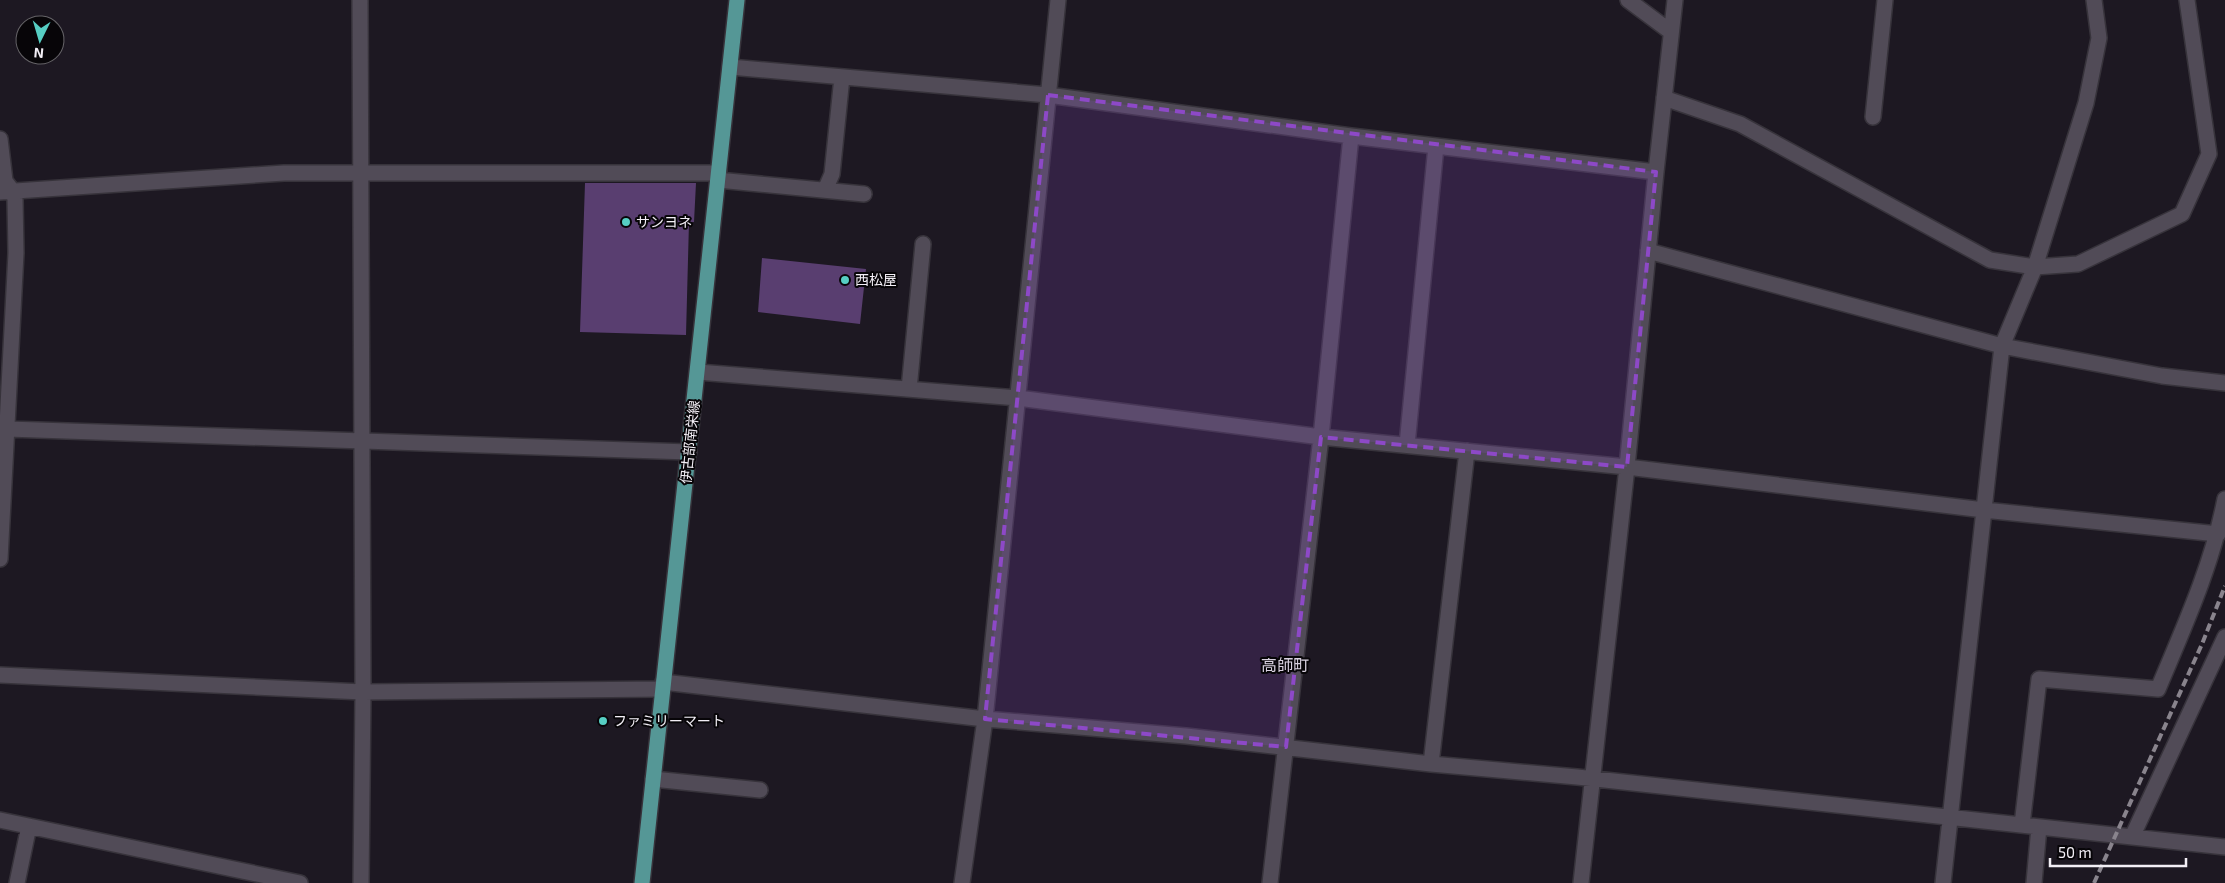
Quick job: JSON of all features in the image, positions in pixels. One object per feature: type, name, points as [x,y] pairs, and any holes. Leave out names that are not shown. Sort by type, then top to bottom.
[{"type":"main road","name":"伊古部南栄線","points":[[642,883],[737,0]]},
{"type":"street","points":[[360,0],[363,692],[361,883]]},
{"type":"street","points":[[962,883],[985,719],[1058,0]]},
{"type":"street","points":[[1628,0],[1671,32]]},
{"type":"street","points":[[1581,883],[1627,467],[1675,0]]},
{"type":"street","points":[[1873,117],[1885,0]]},
{"type":"street","points":[[1943,883],[2002,346],[2035,267],[2086,103],[2099,38],[2094,0]]},
{"type":"street","points":[[1664,98],[1740,124],[1990,260],[2035,267],[2078,264],[2182,214],[2209,154],[2187,0]]},
{"type":"street","points":[[730,67],[1048,95],[1351,136],[1656,172]]},
{"type":"street","points":[[825,190],[832,174],[842,77]]},
{"type":"street","points":[[1270,883],[1321,436],[1351,136]]},
{"type":"street","points":[[0,138],[6,191],[15,199],[16,253],[4,430],[0,559]]},
{"type":"street","points":[[1407,445],[1436,146]]},
{"type":"street","points":[[6,191],[284,172],[361,172],[719,177],[864,194]]},
{"type":"street","points":[[908,389],[923,244]]},
{"type":"street","points":[[1648,251],[2002,346],[2127,370],[2225,383]]},
{"type":"street","points":[[698,372],[1018,398],[1321,436],[1627,467],[1984,510],[2218,534]]},
{"type":"street","points":[[4,430],[689,452]]},
{"type":"street","points":[[1431,764],[1467,451]]},
{"type":"street","points":[[2022,825],[2038,679],[2158,690],[2205,577],[2218,534],[2225,500]]},
{"type":"street","points":[[2132,837],[2225,637]]},
{"type":"street","points":[[0,674],[363,692],[663,685],[985,719],[1186,736],[1431,764],[1592,779],[2225,847]]},
{"type":"street","points":[[653,779],[760,790]]},
{"type":"street","points":[[0,820],[256,878],[300,883]]},
{"type":"street","points":[[17,883],[29,826]]},
{"type":"street","points":[[2034,883],[2039,827]]},
{"type":"highlighted area","points":[[1048,95],[1656,172],[1627,467],[1321,437],[1286,747],[985,719]]},
{"type":"building","points":[[585,183],[696,183],[694,222],[689,222],[686,335],[580,332]]},
{"type":"building","points":[[762,258],[866,269],[860,324],[758,312]]},
{"type":"railway","points":[[2094,883],[2202,644],[2225,586]]},
{"type":"place","name":"サンヨネ","points":[[626,222]]},
{"type":"place","name":"西松屋","points":[[845,280]]},
{"type":"place","name":"ファミリーマート","points":[[603,721]]},
{"type":"district","name":"高師町","points":[[1285,665]]}]
